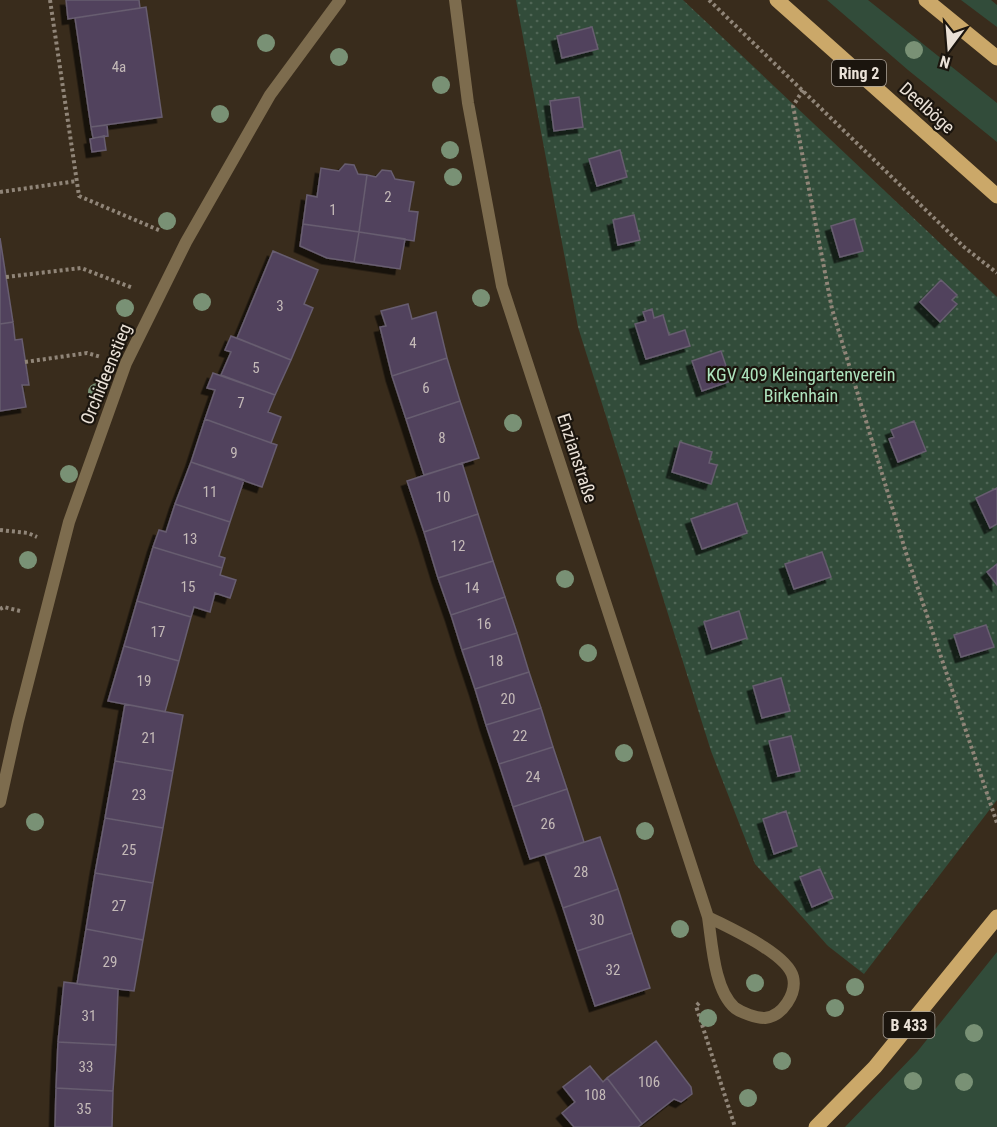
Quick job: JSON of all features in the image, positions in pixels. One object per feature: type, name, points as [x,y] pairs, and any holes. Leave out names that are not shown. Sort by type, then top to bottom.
[{"type":"main road","name":"Deelböge","points":[[777,0],[997,196]]},
{"type":"main road","points":[[926,0],[997,58]]},
{"type":"main road","name":"B 433","points":[[816,1127],[875,1067],[997,917]]},
{"type":"street","name":"Orchideenstieg","points":[[0,802],[18,721],[69,522],[126,363],[186,242],[270,95],[339,0]]},
{"type":"street","name":"Enzianstraße","points":[[455,0],[468,103],[502,286],[708,917],[719,979],[735,1007],[751,1015],[767,1018],[787,1006],[793,990],[793,976],[779,958],[755,941],[708,917]]},
{"type":"path","points":[[50,0],[80,196],[186,242]]},
{"type":"path","points":[[709,0],[964,246],[997,273]]},
{"type":"path","points":[[803,90],[793,106],[832,309],[907,556],[997,823]]},
{"type":"path","points":[[0,192],[77,181]]},
{"type":"path","points":[[6,277],[81,268],[158,298]]},
{"type":"path","points":[[25,362],[87,353],[126,363]]},
{"type":"path","points":[[0,530],[28,533],[63,546]]},
{"type":"path","points":[[719,979],[696,1006],[735,1127]]},
{"type":"green space","name":"KGV 409 Kleingartenverein Birkenhain","points":[[516,0],[683,0],[997,297],[997,800],[864,974],[828,946],[755,864],[711,751],[578,327]]},
{"type":"green space","points":[[827,0],[868,0],[997,103],[997,142],[908,70]]},
{"type":"green space","points":[[961,0],[991,0],[997,5],[997,27]]},
{"type":"green space","points":[[997,952],[997,1127],[845,1127],[917,1052]]},
{"type":"building","points":[[66,0],[139,0],[140,8],[68,19]]},
{"type":"building","points":[[146,7],[162,117],[91,127],[75,18]]},
{"type":"building","points":[[592,27],[598,49],[562,58],[557,36]]},
{"type":"building","points":[[579,97],[583,127],[554,131],[550,101]]},
{"type":"building","points":[[107,125],[108,136],[93,138],[91,127]]},
{"type":"building","points":[[104,136],[106,150],[92,152],[90,139]]},
{"type":"building","points":[[620,150],[627,177],[597,186],[589,159]]},
{"type":"building","points":[[345,164],[354,165],[358,174],[367,175],[359,232],[303,224],[307,195],[317,197],[321,168],[339,171]]},
{"type":"building","points":[[382,170],[391,171],[395,179],[414,182],[409,211],[418,212],[414,241],[359,232],[367,175],[376,177]]},
{"type":"building","points":[[634,215],[640,240],[618,245],[613,220]]},
{"type":"building","points":[[854,219],[863,251],[840,257],[831,226]]},
{"type":"building","points":[[303,224],[359,232],[354,262],[327,258],[300,246]]},
{"type":"building","points":[[359,232],[405,239],[400,269],[354,262]]},
{"type":"building","points":[[0,238],[13,322],[0,324]]},
{"type":"building","points":[[273,251],[318,270],[304,304],[313,308],[291,360],[237,338]]},
{"type":"building","points":[[941,280],[957,295],[952,300],[957,304],[940,322],[920,302]]},
{"type":"building","points":[[408,304],[412,319],[436,312],[447,358],[392,376],[380,327],[386,326],[381,311]]},
{"type":"building","points":[[652,309],[654,318],[663,315],[669,335],[685,330],[690,346],[646,359],[635,324],[646,321],[643,312]]},
{"type":"building","points":[[13,322],[15,340],[22,339],[29,385],[22,385],[26,407],[0,411],[0,324]]},
{"type":"building","points":[[231,336],[291,360],[275,395],[221,375],[231,352],[225,350]]},
{"type":"building","points":[[721,351],[731,381],[702,391],[692,361]]},
{"type":"building","points":[[447,358],[460,401],[406,419],[392,376]]},
{"type":"building","points":[[213,373],[275,395],[268,412],[281,417],[271,443],[205,419],[215,390],[207,388]]},
{"type":"building","points":[[460,401],[479,458],[424,475],[406,419]]},
{"type":"building","points":[[205,419],[277,445],[262,487],[191,462]]},
{"type":"building","points":[[914,421],[926,451],[898,462],[889,439],[894,437],[891,430]]},
{"type":"building","points":[[680,442],[712,452],[709,463],[717,465],[711,484],[672,472]]},
{"type":"building","points":[[191,462],[244,480],[230,522],[175,504]]},
{"type":"building","points":[[462,463],[478,514],[424,532],[407,481]]},
{"type":"building","points":[[997,488],[997,524],[990,528],[976,498]]},
{"type":"building","points":[[737,503],[747,533],[702,549],[691,519]]},
{"type":"building","points":[[175,504],[230,522],[219,556],[225,558],[222,568],[153,547],[159,530],[166,532]]},
{"type":"building","points":[[478,514],[493,561],[438,578],[424,532]]},
{"type":"building","points":[[153,547],[222,568],[220,575],[236,580],[230,598],[215,593],[210,612],[194,607],[191,617],[137,601]]},
{"type":"building","points":[[822,552],[831,577],[794,589],[785,564]]},
{"type":"building","points":[[493,561],[505,597],[451,615],[438,578]]},
{"type":"building","points":[[997,564],[997,585],[987,572]]},
{"type":"building","points":[[505,597],[517,633],[462,650],[451,615]]},
{"type":"building","points":[[137,601],[191,617],[179,661],[124,646]]},
{"type":"building","points":[[739,611],[747,638],[712,649],[704,622]]},
{"type":"building","points":[[986,625],[994,647],[961,657],[954,635]]},
{"type":"building","points":[[517,633],[529,672],[475,689],[462,650]]},
{"type":"building","points":[[124,646],[179,661],[165,712],[108,701]]},
{"type":"building","points":[[529,672],[541,708],[486,725],[475,689]]},
{"type":"building","points":[[781,678],[790,711],[762,718],[753,686]]},
{"type":"building","points":[[125,704],[183,715],[173,771],[115,761]]},
{"type":"building","points":[[541,708],[553,747],[499,764],[486,725]]},
{"type":"building","points":[[791,736],[800,771],[778,776],[769,741]]},
{"type":"building","points":[[553,747],[567,789],[513,807],[499,764]]},
{"type":"building","points":[[115,761],[173,771],[163,828],[105,818]]},
{"type":"building","points":[[567,789],[584,842],[530,859],[513,807]]},
{"type":"building","points":[[786,811],[797,846],[774,854],[763,819]]},
{"type":"building","points":[[105,818],[163,828],[153,883],[95,873]]},
{"type":"building","points":[[600,837],[618,889],[563,908],[545,855]]},
{"type":"building","points":[[820,869],[833,898],[812,907],[800,877]]},
{"type":"building","points":[[95,873],[153,883],[143,940],[86,929]]},
{"type":"building","points":[[618,889],[632,933],[577,951],[563,908]]},
{"type":"building","points":[[86,929],[143,940],[134,991],[77,984]]},
{"type":"building","points":[[632,933],[650,988],[595,1006],[577,951]]},
{"type":"building","points":[[64,982],[118,989],[116,1045],[58,1042]]},
{"type":"building","points":[[656,1041],[691,1087],[692,1094],[681,1102],[674,1099],[642,1124],[607,1078]]},
{"type":"building","points":[[58,1042],[116,1045],[113,1091],[56,1088]]},
{"type":"building","points":[[590,1066],[603,1082],[607,1078],[642,1124],[638,1127],[574,1127],[562,1113],[575,1102],[563,1087]]},
{"type":"building","points":[[56,1088],[113,1091],[112,1127],[55,1127]]}]
